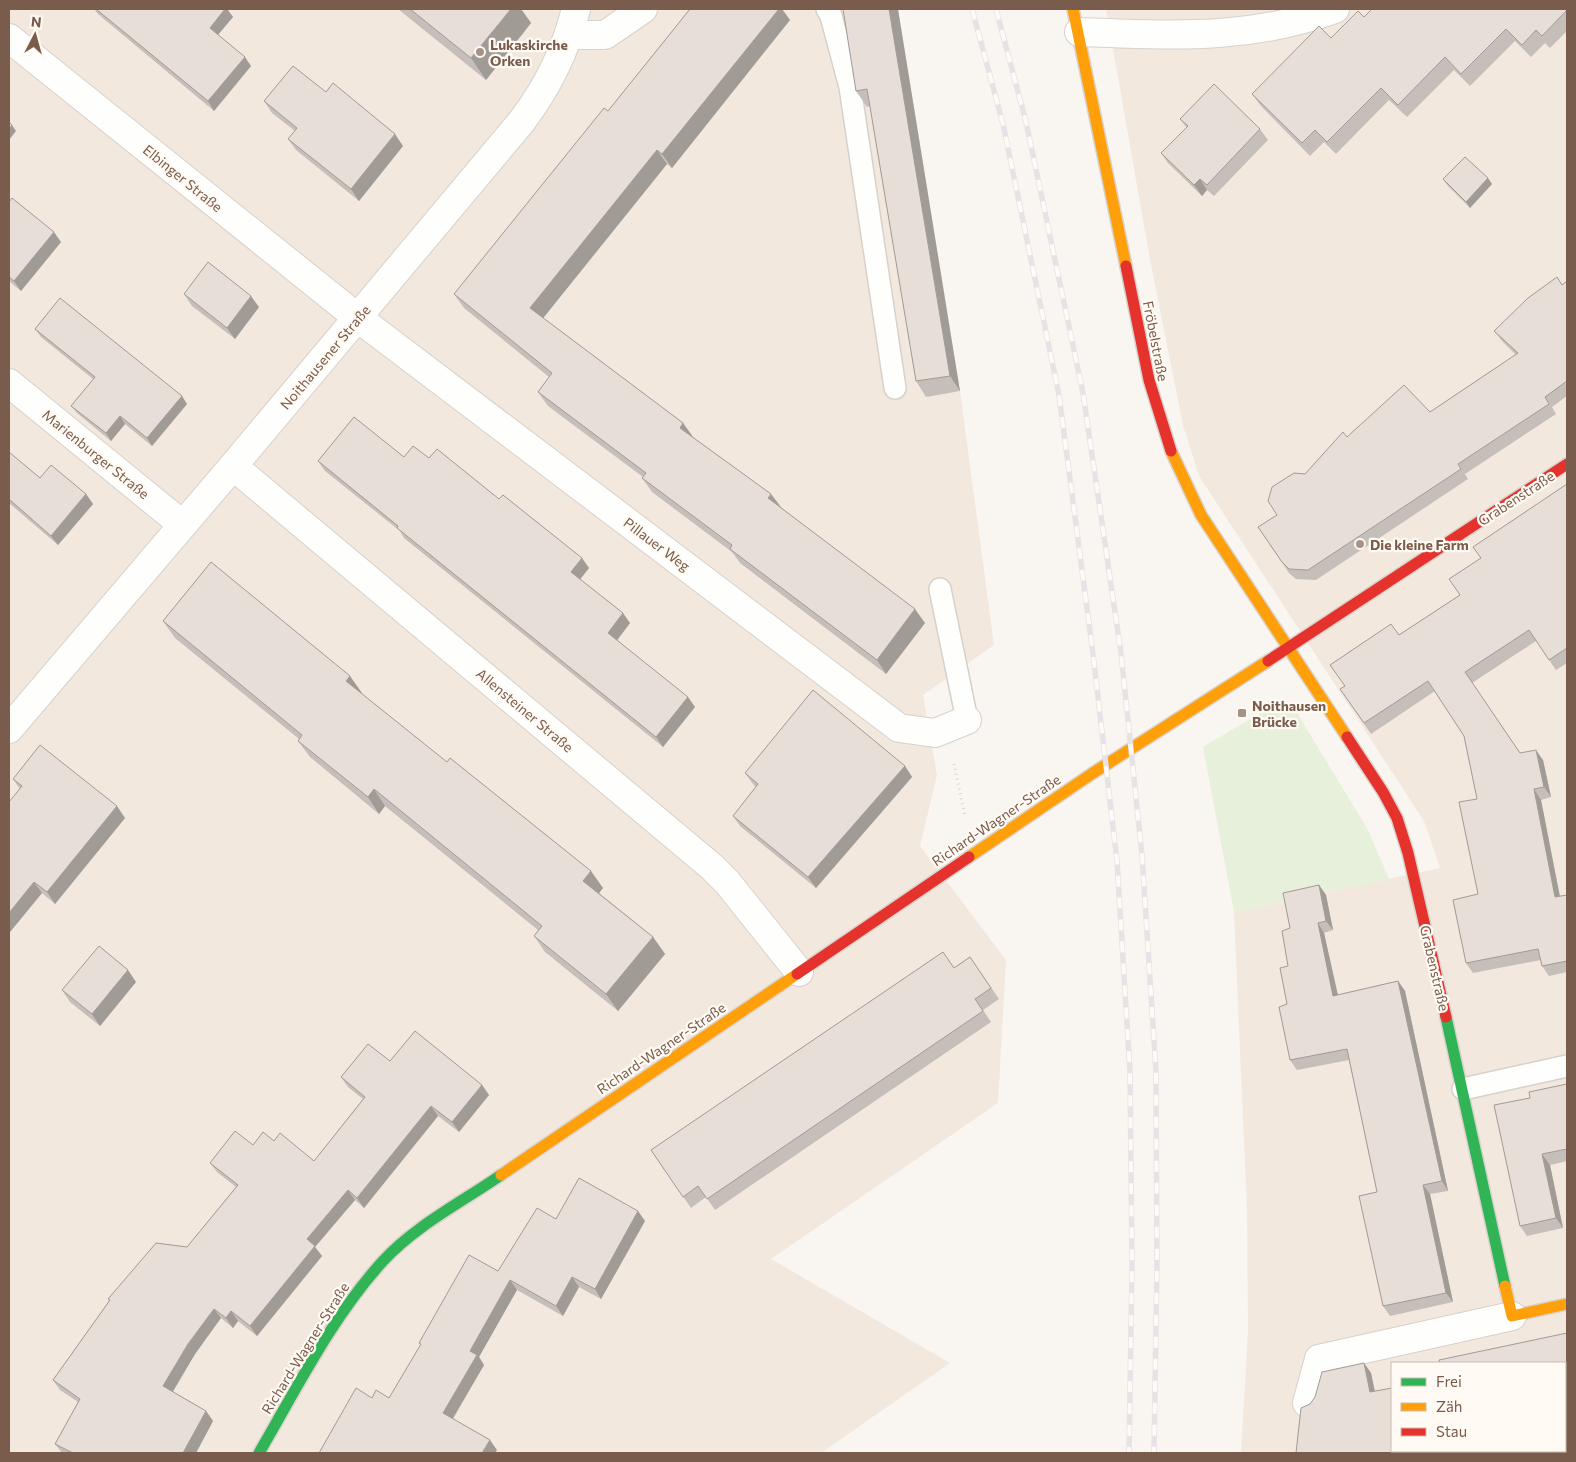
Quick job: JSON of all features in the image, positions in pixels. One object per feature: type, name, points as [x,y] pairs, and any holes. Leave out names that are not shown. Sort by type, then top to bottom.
[{"type":"street","name":"Noithausener Straße","points":[[9,729],[358,318],[531,109],[552,77],[569,35],[576,9]]},
{"type":"street","points":[[569,35],[605,34],[643,9]]},
{"type":"street","points":[[1076,20],[1228,34],[1286,24],[1335,9]]},
{"type":"street","name":"Fröbelstraße","points":[[1076,20],[1151,389],[1169,452],[1182,482],[1202,515],[1290,647]]},
{"type":"street","name":"Elbinger Straße","points":[[9,38],[358,318]]},
{"type":"street","name":"Pillauer Weg","points":[[358,318],[899,728],[935,733],[956,725]]},
{"type":"street","name":"Marienburger Straße","points":[[9,382],[182,525]]},
{"type":"street","name":"Grabenstraße","points":[[1150,737],[1567,464]]},
{"type":"street","name":"Allensteiner Straße","points":[[232,466],[712,867],[732,888],[799,972]]},
{"type":"street","name":"Grabenstraße","points":[[1290,647],[1384,792],[1397,818],[1408,853],[1463,1089],[1512,1316]]},
{"type":"street","name":"Richard-Wagner-Straße","points":[[259,1453],[341,1314],[384,1260],[451,1208],[980,849],[1150,737]]},
{"type":"street","points":[[1307,1403],[1319,1359],[1567,1304]]},
{"type":"lane","points":[[827,9],[832,16],[850,87],[895,388]]},
{"type":"lane","points":[[940,589],[956,725]]},
{"type":"lane","points":[[1463,1089],[1567,1066]]},
{"type":"path","points":[[956,725],[959,780],[966,824],[980,849]]},
{"type":"shaded area","points":[[9,9],[898,9],[960,391],[994,645],[923,695],[937,775],[920,846],[1006,960],[998,1103],[771,1259],[950,1363],[821,1453],[9,1453]]},
{"type":"shaded area","points":[[1106,9],[1567,9],[1567,1453],[1241,1453],[1248,1331],[1247,1210],[1234,912],[1440,868],[1424,821],[1199,476],[1183,425],[1149,254]]},
{"type":"green space","points":[[1276,704],[1297,713],[1368,830],[1389,879],[1234,912],[1203,747]]},
{"type":"building","points":[[96,9],[225,9],[210,28],[245,57],[208,101]]},
{"type":"building","points":[[410,9],[511,9],[471,58]]},
{"type":"building","points":[[690,9],[779,9],[662,154],[657,150],[530,308],[683,423],[680,428],[771,494],[768,498],[915,609],[877,660],[730,549],[732,545],[642,478],[646,473],[538,392],[552,373],[454,294],[604,108],[608,111]]},
{"type":"building","points":[[843,9],[889,9],[950,376],[916,381],[867,89],[856,91]]},
{"type":"building","points":[[1372,9],[1567,10],[1542,36],[1536,30],[1522,45],[1506,29],[1461,74],[1445,57],[1398,105],[1381,88],[1327,142],[1315,130],[1302,143],[1252,94],[1319,26],[1331,38],[1358,11],[1364,17]]},
{"type":"building","points":[[293,66],[326,92],[333,83],[395,134],[351,189],[288,139],[297,128],[264,101]]},
{"type":"building","points":[[1214,84],[1260,129],[1207,185],[1200,179],[1194,185],[1161,153],[1188,126],[1180,119]]},
{"type":"building","points":[[1465,157],[1488,178],[1466,202],[1443,179]]},
{"type":"building","points":[[12,198],[54,232],[14,281],[9,277],[9,202]]},
{"type":"building","points":[[208,262],[251,296],[227,328],[184,294]]},
{"type":"building","points":[[1557,277],[1562,285],[1567,281],[1567,381],[1545,397],[1549,404],[1458,464],[1461,469],[1308,570],[1289,569],[1258,527],[1277,515],[1268,501],[1272,487],[1294,473],[1305,474],[1343,432],[1347,437],[1404,385],[1430,412],[1518,353],[1494,331],[1528,298]]},
{"type":"building","points":[[60,298],[182,396],[147,438],[120,416],[106,433],[71,406],[95,377],[35,329]]},
{"type":"building","points":[[354,417],[404,457],[413,446],[429,458],[437,449],[499,499],[503,495],[582,558],[571,572],[623,613],[608,633],[688,697],[656,737],[397,528],[398,526],[318,461]]},
{"type":"building","points":[[9,452],[40,478],[51,465],[86,494],[51,536],[9,499]]},
{"type":"building","points":[[1567,484],[1567,648],[1549,660],[1529,630],[1465,672],[1520,753],[1536,750],[1544,787],[1534,789],[1555,897],[1567,895],[1567,961],[1542,966],[1538,949],[1466,963],[1453,900],[1478,894],[1459,802],[1477,799],[1464,736],[1428,681],[1364,723],[1340,689],[1345,686],[1330,665],[1391,624],[1399,635],[1460,595],[1449,579],[1481,558],[1473,547]]},
{"type":"building","points":[[211,562],[350,676],[346,681],[447,762],[450,758],[591,871],[583,881],[653,937],[606,994],[534,936],[542,926],[374,789],[368,797],[298,741],[302,735],[163,621]]},
{"type":"building","points":[[813,690],[905,766],[808,877],[733,816],[758,784],[745,773]]},
{"type":"building","points":[[40,745],[117,806],[47,892],[34,882],[9,913],[9,802],[22,786],[13,779]]},
{"type":"building","points":[[1319,885],[1326,921],[1318,923],[1333,996],[1398,981],[1442,1181],[1423,1185],[1446,1293],[1383,1306],[1359,1196],[1377,1192],[1347,1049],[1290,1060],[1279,1007],[1287,1004],[1280,968],[1288,966],[1282,931],[1290,928],[1283,893]]},
{"type":"building","points":[[99,946],[128,970],[92,1014],[62,990]]},
{"type":"building","points":[[943,952],[954,968],[970,957],[991,988],[975,999],[983,1011],[707,1199],[698,1186],[683,1197],[651,1150]]},
{"type":"building","points":[[415,1031],[482,1085],[452,1122],[431,1106],[357,1198],[348,1190],[307,1239],[315,1246],[250,1326],[231,1311],[226,1318],[214,1309],[188,1344],[163,1386],[206,1411],[183,1453],[73,1453],[55,1444],[80,1399],[53,1380],[110,1300],[108,1299],[156,1243],[187,1247],[238,1185],[210,1163],[235,1131],[253,1145],[263,1132],[274,1141],[280,1133],[314,1161],[365,1097],[341,1077],[368,1044],[390,1061]]},
{"type":"building","points":[[1567,1084],[1567,1149],[1542,1154],[1556,1218],[1520,1226],[1494,1105],[1530,1098],[1529,1092]]},
{"type":"building","points":[[579,1178],[638,1211],[595,1289],[572,1277],[556,1306],[510,1280],[470,1351],[477,1355],[443,1413],[490,1440],[482,1453],[319,1453],[356,1388],[372,1398],[376,1390],[389,1398],[421,1344],[419,1343],[469,1255],[498,1271],[537,1208],[556,1219]]},
{"type":"building","points":[[1567,1333],[1567,1399],[1566,1362],[1440,1362],[1439,1360]]},
{"type":"building","points":[[1364,1363],[1370,1392],[1391,1388],[1391,1452],[1402,1452],[1296,1453],[1301,1408],[1310,1404],[1315,1397],[1322,1372]]},
{"type":"railway","points":[[972,9],[1003,124],[1059,395],[1093,654],[1117,861],[1130,1072],[1132,1266],[1129,1453]]},
{"type":"railway","points":[[996,9],[1026,122],[1083,393],[1121,653],[1142,855],[1156,1072],[1157,1262],[1154,1453]]},
{"type":"traffic: fast","points":[[1446,1017],[1505,1286]]},
{"type":"traffic: fast","points":[[259,1453],[331,1329],[347,1305],[383,1261],[409,1237],[439,1215],[501,1175]]},
{"type":"traffic: slow","points":[[1073,9],[1126,266]]},
{"type":"traffic: slow","points":[[1171,451],[1201,515],[1347,737]]},
{"type":"traffic: slow","points":[[969,857],[1093,773],[1268,661]]},
{"type":"traffic: slow","points":[[501,1175],[797,974]]},
{"type":"traffic: slow","points":[[1505,1286],[1512,1316],[1567,1304]]},
{"type":"traffic: jam","points":[[1126,266],[1149,380],[1171,451]]},
{"type":"traffic: jam","points":[[1268,661],[1567,464]]},
{"type":"traffic: jam","points":[[1347,737],[1383,792],[1397,818],[1408,853],[1446,1017]]},
{"type":"traffic: jam","points":[[797,974],[969,857]]},
{"type":"place","name":"Lukaskirche Orken","points":[[480,52]]},
{"type":"place","name":"Die kleine Farm","points":[[1360,544]]},
{"type":"place","name":"Noithausen Brücke","points":[[1242,713]]}]
